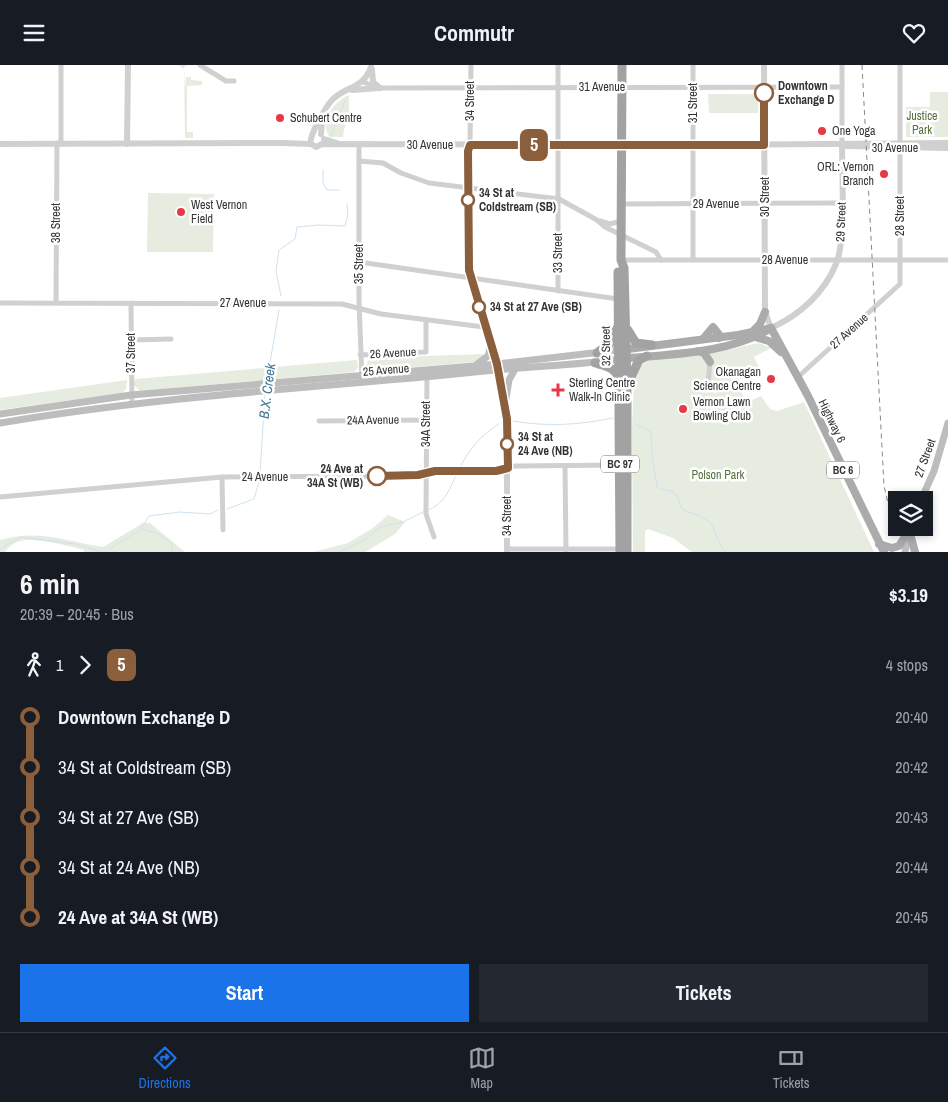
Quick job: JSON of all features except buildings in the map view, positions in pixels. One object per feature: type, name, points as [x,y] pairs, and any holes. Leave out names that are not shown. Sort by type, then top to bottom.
[{"type":"highway","name":"32 Street","points":[[622,65],[621,261],[618,269],[618,299],[622,323]]},
{"type":"highway","name":"32 Street","points":[[621,261],[624,268],[622,323],[627,386],[624,551]]},
{"type":"highway","points":[[597,353],[612,342],[622,323],[634,341],[652,345]]},
{"type":"highway","name":"32 Street","points":[[623,354],[620,379],[620,465],[624,551]]},
{"type":"highway","points":[[627,386],[639,359],[647,356]]},
{"type":"highway","points":[[595,363],[616,371],[620,379]]},
{"type":"main road","points":[[765,312],[754,334],[772,344],[786,357]]},
{"type":"main road","name":"25 Avenue","points":[[0,414],[259,384],[362,375],[427,374],[498,367],[597,353],[647,356],[696,351],[719,348],[772,328]]},
{"type":"main road","name":"Highway 6","points":[[772,328],[884,552]]},
{"type":"main road","name":"25 Avenue","points":[[0,423],[132,399],[259,393],[362,384],[474,366],[515,369],[595,363],[652,345],[754,334]]},
{"type":"main road","points":[[672,353],[694,345],[714,342],[721,337]]},
{"type":"main road","points":[[474,366],[484,361],[492,345]]},
{"type":"main road","points":[[710,362],[713,354],[719,348]]},
{"type":"main road","points":[[696,351],[704,353],[710,362]]},
{"type":"main road","points":[[505,405],[509,380],[515,369]]},
{"type":"main road","name":"27 Street","points":[[925,491],[934,471],[948,423]]},
{"type":"main road","points":[[879,544],[892,548],[899,546],[905,536]]},
{"type":"main road","points":[[905,552],[908,536]]},
{"type":"main road","points":[[911,536],[915,552]]},
{"type":"street","name":"38 Street","points":[[56,303],[60,65]]},
{"type":"street","points":[[127,144],[128,65]]},
{"type":"street","points":[[200,65],[226,81],[234,81]]},
{"type":"street","name":"34 Street","points":[[471,65],[470,145],[468,151],[468,264],[470,279],[498,367],[505,405],[508,468],[507,551]]},
{"type":"street","name":"33 Street","points":[[558,65],[558,291]]},
{"type":"street","name":"31 Street","points":[[693,65],[693,260]]},
{"type":"street","name":"30 Street","points":[[764,65],[765,312],[772,328]]},
{"type":"street","name":"29 Street","points":[[838,259],[842,203],[842,65]]},
{"type":"street","name":"28 Street","points":[[900,65],[900,284]]},
{"type":"street","points":[[311,139],[333,99],[363,82],[371,66]]},
{"type":"street","points":[[371,66],[373,82],[380,88]]},
{"type":"street","name":"31 Avenue","points":[[363,82],[380,88],[842,87]]},
{"type":"street","points":[[348,91],[380,88]]},
{"type":"street","points":[[311,139],[316,147],[322,139],[322,116]]},
{"type":"street","points":[[0,143],[282,143],[322,139]]},
{"type":"street","name":"30 Avenue","points":[[322,139],[348,145],[900,145],[948,148]]},
{"type":"street","name":"30 Avenue","points":[[842,145],[853,147],[948,143]]},
{"type":"street","name":"35 Street","points":[[359,145],[360,355],[362,384]]},
{"type":"street","points":[[842,159],[845,150],[853,147]]},
{"type":"street","points":[[359,161],[383,163],[401,173],[430,183],[468,186],[559,199],[606,227],[621,233],[656,253],[661,260]]},
{"type":"street","name":"29 Avenue","points":[[621,204],[842,203]]},
{"type":"street","points":[[559,215],[564,208],[572,206]]},
{"type":"street","points":[[597,220],[610,224],[621,221]]},
{"type":"street","name":"25 Avenue","points":[[772,328],[796,315],[810,302],[828,279],[838,259]]},
{"type":"street","name":"28 Avenue","points":[[621,261],[948,260]]},
{"type":"street","points":[[359,262],[618,299]]},
{"type":"street","name":"27 Avenue","points":[[798,377],[900,284]]},
{"type":"street","name":"27 Avenue","points":[[0,303],[342,304],[361,307],[381,314],[484,327]]},
{"type":"street","name":"37 Street","points":[[131,303],[132,399]]},
{"type":"street","name":"26 Avenue","points":[[360,355],[426,352],[426,320]]},
{"type":"street","points":[[132,340],[171,339]]},
{"type":"street","points":[[708,385],[710,362]]},
{"type":"street","name":"34A Street","points":[[427,374],[426,514],[434,537]]},
{"type":"street","name":"24A Avenue","points":[[319,421],[426,420]]},
{"type":"street","name":"24 Avenue","points":[[0,497],[222,477],[426,474],[435,471],[496,471],[515,466],[620,465]]},
{"type":"street","points":[[565,466],[566,551]]},
{"type":"street","points":[[222,477],[223,530]]},
{"type":"street","points":[[507,551],[624,551]]},
{"type":"green space","points":[[178,65],[187,65],[184,67],[185,89],[186,77],[191,77],[191,80],[202,81],[202,85],[187,86],[187,132],[193,132],[193,138],[185,138],[184,69]]},
{"type":"green space","name":"Justice Park","points":[[930,92],[948,92],[948,137],[906,137],[906,107],[930,107]]},
{"type":"green space","points":[[708,94],[757,94],[759,113],[709,113]]},
{"type":"green space","points":[[349,95],[349,117],[343,137],[330,137],[326,125],[329,112],[338,102]]},
{"type":"green space","name":"West Vernon Field","points":[[148,193],[214,194],[213,252],[147,252]]},
{"type":"green space","name":"Polson Park","points":[[759,343],[771,348],[754,357],[760,369],[736,381],[746,403],[761,396],[770,409],[777,411],[804,402],[874,552],[692,552],[673,538],[648,529],[645,531],[645,552],[633,552],[632,427],[634,382],[637,369],[648,360],[726,350]]},
{"type":"green space","points":[[484,354],[483,357],[473,362],[373,371],[366,367],[369,358]]},
{"type":"green space","points":[[357,360],[358,368],[354,372],[140,391],[134,385],[135,379]]},
{"type":"green space","points":[[127,380],[126,389],[122,393],[0,410],[0,398]]},
{"type":"green space","points":[[388,515],[405,522],[395,534],[365,552],[313,552],[348,543],[373,528]]},
{"type":"green space","points":[[143,523],[150,523],[185,552],[84,552],[84,550],[61,544],[26,540],[16,542],[5,552],[0,552],[0,540],[27,536],[52,537],[103,547]]},
{"type":"waterway","name":"B.X. Creek","points":[[330,137],[345,101]]},
{"type":"waterway","name":"B.X. Creek","points":[[323,170],[323,183],[327,190],[340,190]]},
{"type":"waterway","name":"B.X. Creek","points":[[281,296],[276,271],[279,250],[295,239],[297,227],[318,225],[345,226],[348,214],[347,204]]},
{"type":"waterway","name":"B.X. Creek","points":[[267,380],[279,310]]},
{"type":"waterway","name":"B.X. Creek","points":[[260,473],[265,394]]},
{"type":"waterway","points":[[513,421],[563,424],[613,418]]},
{"type":"waterway","points":[[459,470],[466,456],[476,444],[499,424]]},
{"type":"waterway","points":[[635,424],[651,432],[652,457],[657,487],[675,494],[682,509],[709,521],[726,552]]},
{"type":"waterway","points":[[428,510],[443,500],[457,473]]},
{"type":"waterway","name":"B.X. Creek","points":[[227,509],[254,499],[259,482]]},
{"type":"waterway","name":"B.X. Creek","points":[[105,552],[141,529],[149,516],[180,512],[210,514],[218,510]]},
{"type":"waterway","points":[[339,552],[363,541],[380,527],[403,522],[425,511]]},
{"type":"waterway","points":[[142,529],[159,534],[172,544],[172,552]]},
{"type":"waterway","points":[[0,549],[21,537],[75,544],[102,552]]},
{"type":"railway","points":[[862,65],[884,486],[888,503]]},
{"type":"bus line","name":"5","points":[[377,476],[418,475],[435,471],[496,471],[508,468],[507,419],[497,364],[470,279],[468,264],[468,151],[470,145],[764,145],[764,93]]},
{"type":"place","name":"Downtown Exchange D","points":[[764,93]]},
{"type":"place","name":"Schubert Centre","points":[[280,118]]},
{"type":"place","name":"One Yoga","points":[[822,131]]},
{"type":"place","name":"ORL: Vernon Branch","points":[[884,174]]},
{"type":"place","name":"34 St at Coldstream (SB)","points":[[468,200]]},
{"type":"place","name":"West Vernon Field","points":[[181,212]]},
{"type":"place","name":"34 St at 27 Ave (SB)","points":[[479,307]]},
{"type":"place","name":"Okanagan Science Centre","points":[[771,379]]},
{"type":"place","name":"Sterling Centre Walk-In Clinic","points":[[558,390]]},
{"type":"place","name":"Vernon Lawn Bowling Club","points":[[683,409]]},
{"type":"place","name":"34 St at 24 Ave (NB)","points":[[507,444]]},
{"type":"place","name":"24 Ave at 34A St (WB)","points":[[377,476]]}]
